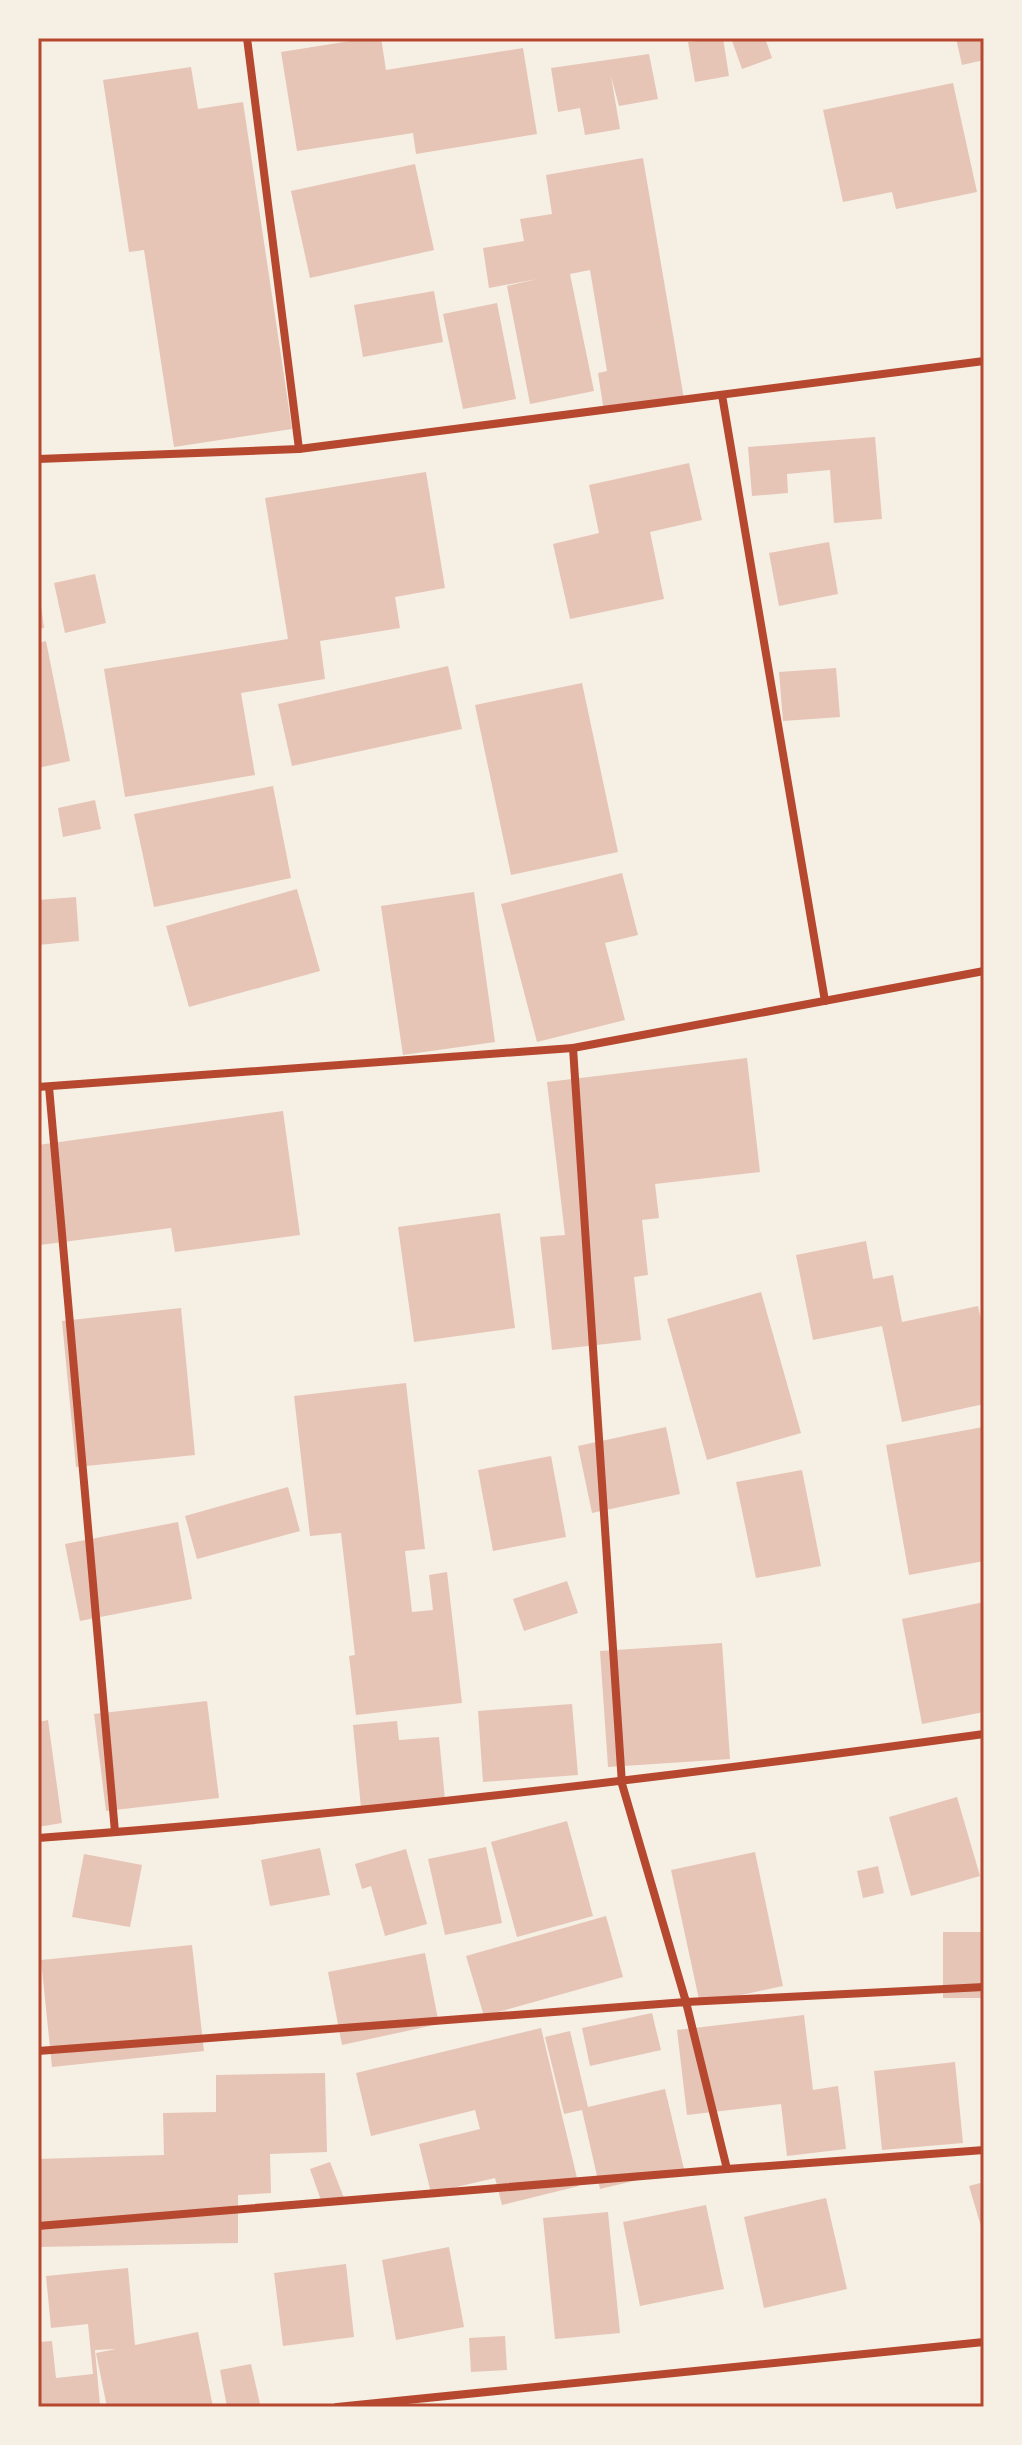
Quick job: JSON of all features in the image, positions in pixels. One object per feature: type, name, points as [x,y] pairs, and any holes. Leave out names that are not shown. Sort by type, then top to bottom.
[{"type":"street","points":[[247,38],[299,449]]},
{"type":"street","points":[[38,459],[299,449],[984,361]]},
{"type":"street","points":[[722,395],[825,1001]]},
{"type":"street","points":[[38,1087],[573,1048],[984,971]]},
{"type":"street","points":[[573,1048],[622,1784],[686,2002],[727,2169]]},
{"type":"street","points":[[49,1087],[115,1832]]},
{"type":"street","points":[[38,1838],[622,1784],[984,1734]]},
{"type":"street","points":[[38,2051],[686,2002],[984,1987]]},
{"type":"street","points":[[38,2226],[984,2150]]},
{"type":"street","points":[[337,2407],[424,2403],[984,2342]]},
{"type":"building","points":[[381,38],[386,70],[523,48],[537,134],[416,154],[413,133],[297,151],[281,52]]},
{"type":"building","points":[[723,38],[729,76],[695,82],[688,42]]},
{"type":"building","points":[[731,38],[765,38],[772,58],[742,69]]},
{"type":"building","points":[[956,38],[984,38],[984,60],[962,65]]},
{"type":"building","points":[[649,54],[658,99],[619,106],[611,76],[620,129],[585,135],[580,108],[558,112],[551,68]]},
{"type":"building","points":[[191,67],[198,109],[243,102],[292,429],[174,447],[144,250],[129,252],[103,80]]},
{"type":"building","points":[[953,83],[977,192],[896,209],[892,192],[843,202],[823,110]]},
{"type":"building","points":[[643,158],[684,399],[604,412],[598,373],[607,371],[590,270],[570,274],[594,391],[530,404],[507,286],[537,279],[489,288],[483,248],[524,241],[520,219],[552,214],[546,175]]},
{"type":"building","points":[[415,164],[434,250],[310,278],[291,191]]},
{"type":"building","points":[[434,291],[443,342],[363,357],[354,305]]},
{"type":"building","points":[[497,303],[516,399],[463,409],[443,314]]},
{"type":"building","points":[[875,437],[882,519],[834,523],[830,470],[787,474],[788,493],[752,496],[748,447]]},
{"type":"building","points":[[689,463],[702,520],[650,532],[664,599],[570,619],[553,544],[599,533],[589,485]]},
{"type":"building","points":[[426,472],[445,588],[395,597],[400,628],[320,641],[325,679],[241,693],[255,775],[125,797],[104,669],[288,639],[265,498]]},
{"type":"building","points":[[829,542],[838,594],[779,606],[769,553]]},
{"type":"building","points":[[95,574],[106,623],[65,633],[54,583]]},
{"type":"building","points":[[38,583],[44,628],[38,629]]},
{"type":"building","points":[[46,641],[70,761],[38,768],[38,643]]},
{"type":"building","points":[[448,666],[462,729],[292,766],[278,704]]},
{"type":"building","points":[[836,668],[840,717],[783,721],[779,672]]},
{"type":"building","points":[[582,683],[618,852],[511,875],[475,705]]},
{"type":"building","points":[[273,786],[291,878],[154,907],[134,814]]},
{"type":"building","points":[[95,800],[101,829],[63,837],[58,808]]},
{"type":"building","points":[[622,873],[638,935],[605,943],[625,1020],[537,1042],[501,904]]},
{"type":"building","points":[[297,889],[320,971],[189,1007],[166,926]]},
{"type":"building","points":[[474,892],[495,1042],[403,1055],[381,906]]},
{"type":"building","points":[[76,897],[79,941],[38,945],[38,900]]},
{"type":"building","points":[[747,1058],[760,1172],[655,1184],[659,1218],[642,1220],[648,1275],[634,1277],[641,1340],[552,1350],[540,1237],[565,1235],[547,1082]]},
{"type":"building","points":[[283,1111],[300,1235],[175,1252],[171,1228],[40,1245],[38,1145]]},
{"type":"building","points":[[500,1213],[515,1328],[414,1342],[398,1227]]},
{"type":"building","points":[[866,1241],[873,1279],[893,1275],[902,1322],[978,1306],[984,1334],[984,1404],[902,1422],[882,1326],[813,1340],[796,1255]]},
{"type":"building","points":[[761,1292],[801,1433],[707,1460],[667,1319]]},
{"type":"building","points":[[181,1308],[195,1455],[76,1467],[62,1321]]},
{"type":"building","points":[[406,1383],[425,1549],[405,1551],[412,1612],[433,1610],[429,1575],[447,1572],[462,1703],[356,1715],[349,1656],[355,1655],[341,1533],[310,1536],[294,1396]]},
{"type":"building","points":[[666,1427],[680,1494],[592,1513],[578,1446]]},
{"type":"building","points":[[983,1427],[984,1561],[909,1575],[886,1445]]},
{"type":"building","points":[[551,1456],[566,1537],[493,1551],[478,1470]]},
{"type":"building","points":[[802,1470],[821,1566],[756,1578],[736,1482]]},
{"type":"building","points":[[288,1487],[300,1531],[197,1559],[185,1516]]},
{"type":"building","points":[[178,1522],[192,1599],[80,1621],[65,1544]]},
{"type":"building","points":[[567,1581],[578,1613],[524,1631],[513,1599]]},
{"type":"building","points":[[984,1602],[984,1712],[922,1724],[902,1619]]},
{"type":"building","points":[[722,1643],[730,1759],[608,1767],[600,1651]]},
{"type":"building","points":[[207,1701],[219,1798],[106,1811],[94,1714]]},
{"type":"building","points":[[572,1704],[578,1775],[483,1782],[478,1711]]},
{"type":"building","points":[[48,1720],[62,1823],[38,1827],[38,1722]]},
{"type":"building","points":[[397,1721],[399,1740],[439,1737],[445,1800],[361,1808],[353,1725]]},
{"type":"building","points":[[957,1797],[980,1876],[911,1896],[889,1817]]},
{"type":"building","points":[[567,1821],[593,1916],[517,1937],[491,1842]]},
{"type":"building","points":[[486,1847],[502,1923],[445,1935],[428,1859]]},
{"type":"building","points":[[320,1848],[330,1895],[270,1906],[261,1860]]},
{"type":"building","points":[[406,1849],[427,1924],[385,1936],[371,1886],[362,1889],[355,1864]]},
{"type":"building","points":[[755,1852],[783,1986],[700,2004],[671,1870]]},
{"type":"building","points":[[84,1854],[142,1865],[130,1927],[72,1917]]},
{"type":"building","points":[[878,1866],[884,1893],[863,1898],[857,1871]]},
{"type":"building","points":[[606,1916],[623,1977],[484,2016],[466,1956]]},
{"type":"building","points":[[943,1932],[984,1932],[984,1998],[943,1998]]},
{"type":"building","points":[[192,1945],[204,2051],[52,2067],[41,1960]]},
{"type":"building","points":[[425,1953],[439,2024],[342,2045],[328,1972]]},
{"type":"building","points":[[652,2013],[661,2050],[590,2066],[582,2028]]},
{"type":"building","points":[[804,2015],[813,2090],[838,2086],[846,2149],[787,2156],[781,2104],[687,2115],[677,2030]]},
{"type":"building","points":[[541,2028],[579,2186],[502,2205],[495,2178],[431,2193],[419,2144],[480,2129],[475,2110],[371,2136],[356,2073]]},
{"type":"building","points":[[570,2031],[588,2107],[665,2089],[684,2169],[600,2189],[582,2110],[564,2114],[545,2037]]},
{"type":"building","points":[[955,2062],[963,2143],[882,2150],[874,2071]]},
{"type":"building","points":[[325,2073],[327,2152],[270,2154],[271,2193],[238,2195],[238,2243],[38,2247],[38,2159],[164,2155],[163,2113],[216,2112],[216,2075]]},
{"type":"building","points":[[330,2162],[344,2198],[323,2206],[310,2169]]},
{"type":"building","points":[[984,2182],[984,2233],[983,2233],[969,2186]]},
{"type":"building","points":[[826,2198],[847,2289],[764,2308],[744,2217]]},
{"type":"building","points":[[706,2205],[724,2289],[640,2306],[623,2222]]},
{"type":"building","points":[[608,2212],[620,2333],[555,2339],[543,2218]]},
{"type":"building","points":[[449,2247],[464,2327],[396,2340],[382,2260]]},
{"type":"building","points":[[346,2264],[354,2337],[283,2346],[274,2273]]},
{"type":"building","points":[[128,2268],[135,2345],[198,2332],[213,2407],[107,2407],[96,2353],[116,2349],[95,2350],[100,2405],[38,2407],[38,2342],[52,2341],[56,2378],[93,2374],[88,2324],[51,2328],[46,2276]]},
{"type":"building","points":[[505,2336],[507,2370],[471,2372],[469,2338]]},
{"type":"building","points":[[251,2364],[260,2404],[227,2407],[220,2370]]}]
